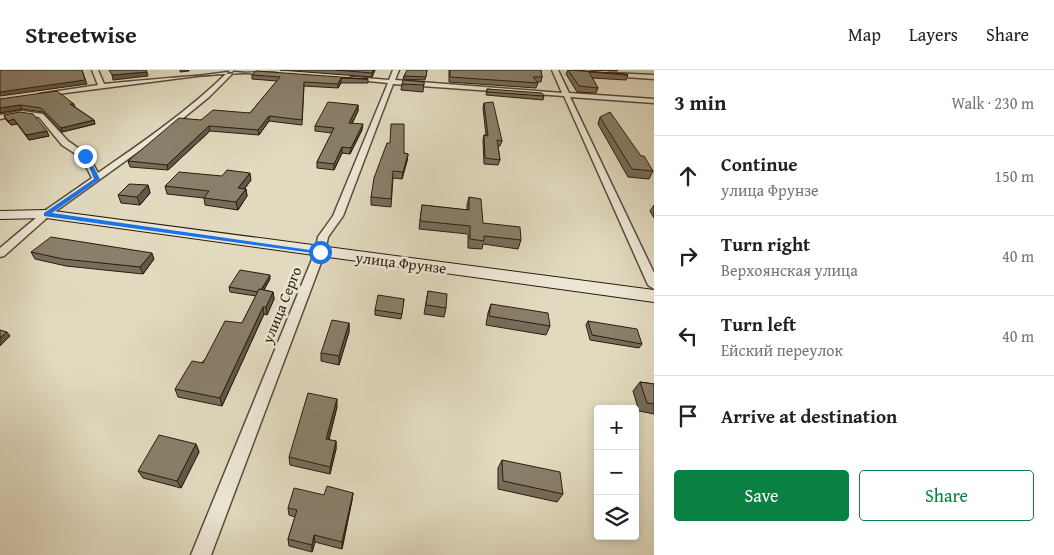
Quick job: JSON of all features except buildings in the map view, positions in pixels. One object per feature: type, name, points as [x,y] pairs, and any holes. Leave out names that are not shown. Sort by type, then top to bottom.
[{"type":"street","points":[[95,70],[101,85]]},
{"type":"street","points":[[161,70],[167,77]]},
{"type":"street","points":[[38,94],[233,70],[283,74]]},
{"type":"street","points":[[0,254],[46,214],[97,179],[192,108],[233,70]]},
{"type":"street","points":[[566,71],[556,70],[654,285]]},
{"type":"street","points":[[605,73],[654,77]]},
{"type":"street","points":[[342,78],[394,76],[654,101]]},
{"type":"street","name":"улица Серго","points":[[201,555],[320,252],[323,237],[338,216],[394,76]]},
{"type":"street","points":[[0,117],[31,113],[41,115],[66,143],[85,156],[97,179]]},
{"type":"street","name":"улица Фрунзе","points":[[0,215],[46,214],[654,296]]},
{"type":"route","points":[[85,156],[97,179],[46,214],[320,252]]}]
